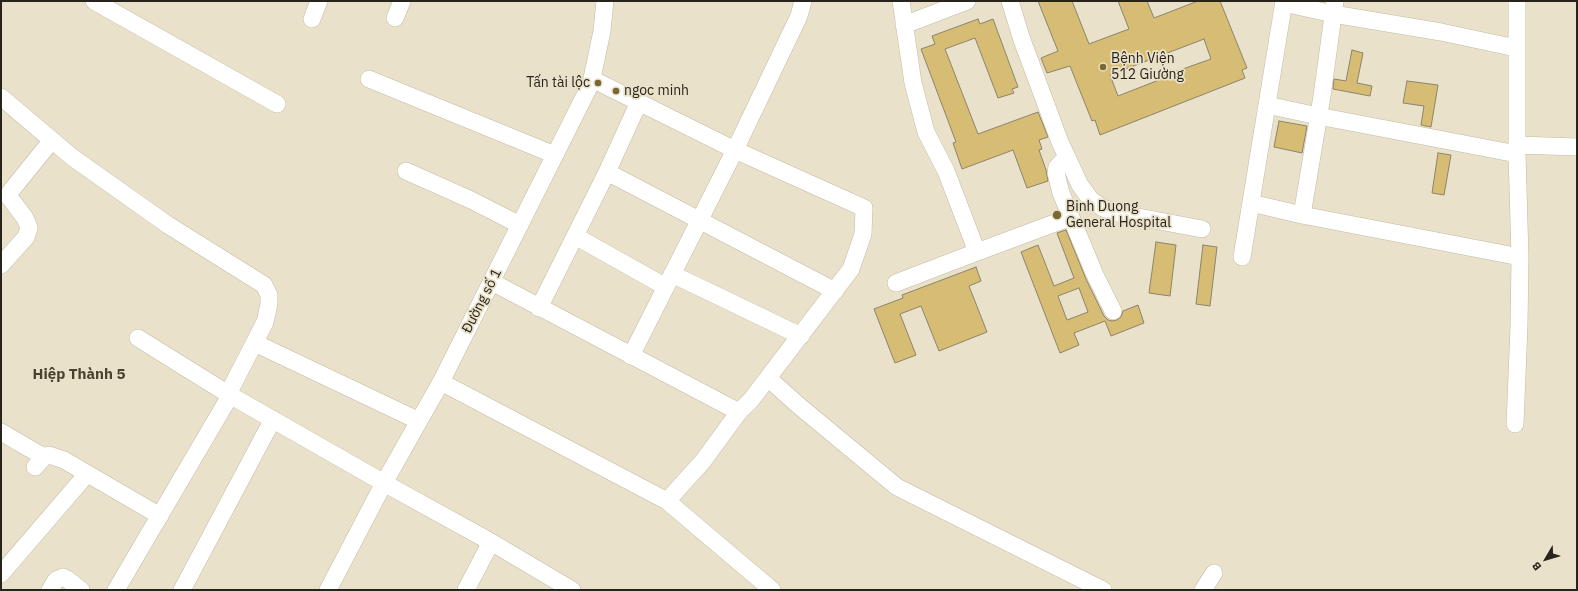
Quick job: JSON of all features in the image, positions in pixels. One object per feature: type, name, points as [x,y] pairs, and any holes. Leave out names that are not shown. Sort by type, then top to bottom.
[{"type":"street","points":[[94,1],[276,104]]},
{"type":"street","points":[[312,19],[319,1]]},
{"type":"street","points":[[395,18],[402,1]]},
{"type":"street","name":"Đường số 1","points":[[332,589],[384,483],[441,382],[591,83],[602,31],[606,1]]},
{"type":"street","points":[[631,356],[735,150],[799,16],[803,1]]},
{"type":"street","points":[[901,1],[913,83],[926,132],[946,171],[977,252]]},
{"type":"street","points":[[904,25],[967,1]]},
{"type":"street","points":[[1010,1],[1022,40],[1067,158],[1080,185],[1091,200],[1103,208],[1117,213],[1202,229]]},
{"type":"street","points":[[1515,424],[1520,257],[1517,149],[1517,1]]},
{"type":"street","points":[[1242,257],[1284,2],[1334,7],[1516,48]]},
{"type":"street","points":[[1302,215],[1334,7]]},
{"type":"street","points":[[369,79],[555,154]]},
{"type":"street","points":[[592,79],[735,150],[864,208],[863,234],[851,269],[751,400],[739,412],[702,461],[667,501]]},
{"type":"street","points":[[1,97],[72,157],[168,225],[264,285],[269,294],[269,304],[265,322],[228,394],[227,401],[116,590]]},
{"type":"street","points":[[539,308],[608,172],[639,102]]},
{"type":"street","points":[[1267,105],[1318,116],[1517,149],[1577,147]]},
{"type":"street","points":[[1,265],[26,237],[29,228],[25,218],[9,197],[10,192],[52,140]]},
{"type":"street","points":[[1067,158],[1057,167],[1056,172],[1060,193],[1095,275],[1113,311]]},
{"type":"street","points":[[406,171],[471,200],[520,225]]},
{"type":"street","points":[[608,172],[835,291]]},
{"type":"street","points":[[1251,203],[1302,215],[1520,257]]},
{"type":"street","points":[[896,283],[1071,218]]},
{"type":"street","points":[[575,236],[669,281],[801,336]]},
{"type":"street","points":[[492,282],[739,412]]},
{"type":"street","points":[[138,338],[228,394],[491,542],[572,590]]},
{"type":"street","points":[[255,343],[419,421]]},
{"type":"street","points":[[768,378],[798,405],[897,487],[1103,590]]},
{"type":"street","points":[[441,382],[667,501],[772,590]]},
{"type":"street","points":[[182,590],[273,419]]},
{"type":"street","points":[[1,432],[40,462],[49,455],[64,460],[160,516]]},
{"type":"street","points":[[1,574],[74,487],[87,474]]},
{"type":"street","points":[[466,590],[491,542]]},
{"type":"street","points":[[1203,590],[1214,573]]},
{"type":"street","points":[[50,590],[56,580],[63,577],[81,590]]},
{"type":"building","name":"Bệnh Viện 512 Giường","points":[[1038,1],[1072,1],[1089,44],[1129,29],[1118,1],[1147,1],[1154,18],[1198,1],[1220,1],[1247,68],[1242,70],[1245,78],[1100,135],[1095,120],[1092,121],[1070,66],[1047,73],[1041,58],[1058,51]],"holes":[[[1204,39],[1211,59],[1163,76],[1164,78],[1118,96],[1110,75]]]},
{"type":"building","points":[[978,19],[980,24],[993,19],[1018,87],[1012,89],[1014,93],[998,98],[975,38],[945,49],[978,134],[1038,112],[1048,137],[1039,140],[1042,149],[1039,150],[1048,181],[1027,188],[1013,150],[962,169],[953,143],[956,142],[921,49],[935,44],[932,36]]},
{"type":"building","points":[[1352,50],[1363,53],[1357,83],[1372,86],[1370,96],[1333,89],[1334,79],[1346,81]]},
{"type":"building","points":[[1407,81],[1438,85],[1431,127],[1421,125],[1424,106],[1403,103]]},
{"type":"building","points":[[1279,121],[1307,126],[1302,153],[1274,147]]},
{"type":"building","points":[[1438,153],[1451,155],[1444,195],[1432,193]]},
{"type":"building","points":[[1066,230],[1086,279],[1104,316],[1108,320],[1117,320],[1121,317],[1123,311],[1138,305],[1144,323],[1111,336],[1105,321],[1074,333],[1079,345],[1060,353],[1021,252],[1038,245],[1054,286],[1074,278],[1057,233]],"holes":[[[1079,288],[1088,312],[1067,320],[1058,296]]]},
{"type":"building","points":[[1156,242],[1176,245],[1170,296],[1149,293]]},
{"type":"building","points":[[1203,245],[1217,247],[1210,306],[1196,304]]},
{"type":"building","points":[[976,267],[981,281],[969,286],[987,332],[939,351],[921,306],[900,314],[916,355],[895,363],[874,309],[903,298],[902,295]]},
{"type":"place","name":"Bệnh Viện 512 Giường","points":[[1103,67]]},
{"type":"place","name":"Tấn tài lộc","points":[[598,83]]},
{"type":"place","name":"ngoc minh","points":[[616,91]]},
{"type":"place","name":"Binh Duong General Hospital","points":[[1057,215]]},
{"type":"district","name":"Hiệp Thành 5","points":[[79,375]]}]
